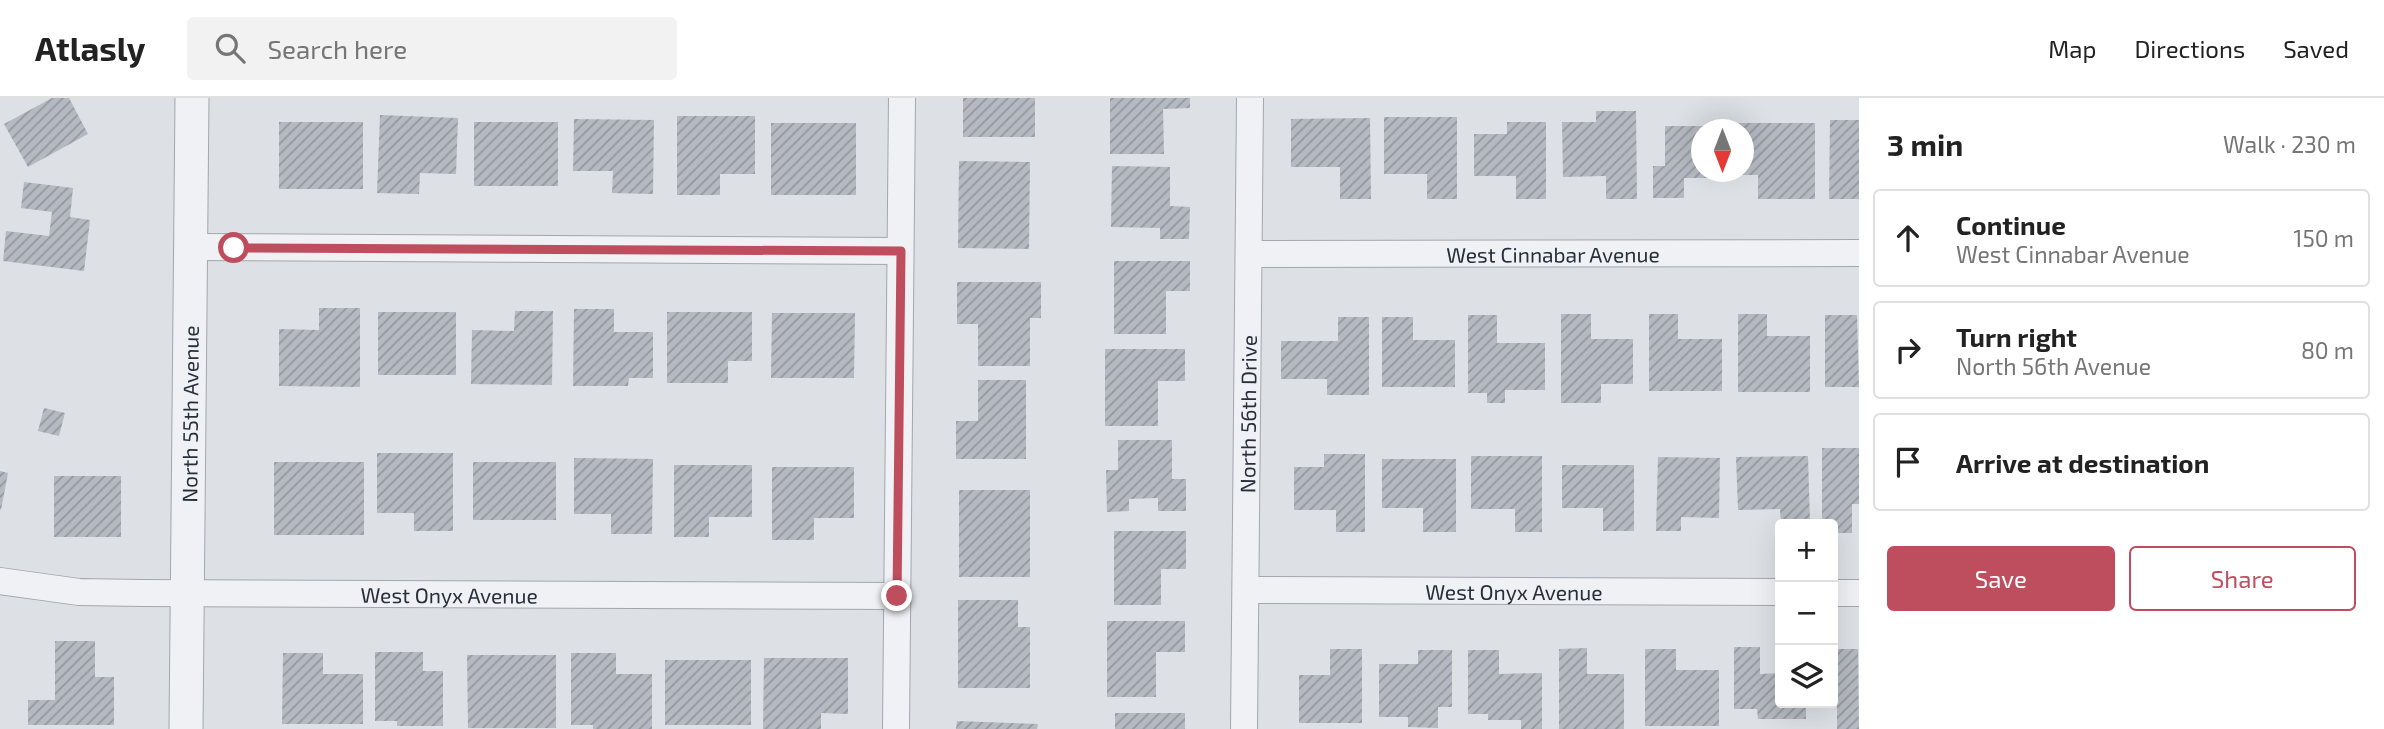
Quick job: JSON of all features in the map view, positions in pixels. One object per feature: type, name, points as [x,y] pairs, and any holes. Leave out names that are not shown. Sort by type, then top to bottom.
[{"type":"street","name":"North 55th Avenue","points":[[186,729],[192,98]]},
{"type":"street","points":[[896,729],[902,98]]},
{"type":"street","name":"North 56th Drive","points":[[1244,729],[1250,98]]},
{"type":"street","points":[[190,247],[901,251]]},
{"type":"street","name":"West Cinnabar Avenue","points":[[1249,254],[1859,253]]},
{"type":"street","name":"West Onyx Avenue","points":[[0,582],[79,592],[897,596]]},
{"type":"street","name":"West Onyx Avenue","points":[[1246,590],[1775,592]]},
{"type":"street","points":[[1838,593],[1859,593]]},
{"type":"building","points":[[52,98],[69,98],[88,134],[28,167],[4,124]]},
{"type":"building","points":[[963,98],[1035,98],[1035,137],[963,137]]},
{"type":"building","points":[[1110,98],[1190,98],[1190,108],[1163,109],[1164,154],[1110,154]]},
{"type":"building","points":[[1596,111],[1636,111],[1637,199],[1606,199],[1606,176],[1563,177],[1562,122],[1596,122]]},
{"type":"building","points":[[380,115],[458,118],[456,174],[420,173],[419,194],[377,193]]},
{"type":"building","points":[[677,116],[755,116],[755,174],[720,174],[720,195],[677,195]]},
{"type":"building","points":[[1384,117],[1457,117],[1457,199],[1427,199],[1427,174],[1384,174]]},
{"type":"building","points":[[1370,118],[1371,199],[1340,199],[1340,167],[1291,167],[1291,119]]},
{"type":"building","points":[[574,119],[654,120],[653,194],[612,193],[613,171],[573,171]]},
{"type":"building","points":[[1830,120],[1859,120],[1859,199],[1829,199]]},
{"type":"building","points":[[279,122],[363,122],[363,189],[279,189]]},
{"type":"building","points":[[474,122],[558,122],[558,186],[474,186]]},
{"type":"building","points":[[1507,122],[1546,122],[1546,199],[1516,199],[1516,176],[1474,176],[1474,134],[1507,134]]},
{"type":"building","points":[[771,123],[856,123],[856,195],[771,195]]},
{"type":"building","points":[[1754,123],[1815,123],[1815,199],[1758,199],[1758,175],[1754,175]]},
{"type":"building","points":[[1665,126],[1691,126],[1691,178],[1684,178],[1684,198],[1653,198],[1653,166],[1665,166]]},
{"type":"building","points":[[959,161],[1030,162],[1029,249],[958,248]]},
{"type":"building","points":[[1112,166],[1170,167],[1170,206],[1190,207],[1189,239],[1160,239],[1160,228],[1111,227]]},
{"type":"building","points":[[24,182],[73,188],[70,217],[90,220],[84,271],[3,261],[6,231],[49,236],[52,212],[21,208]]},
{"type":"building","points":[[1114,261],[1190,261],[1190,291],[1166,291],[1166,334],[1114,334]]},
{"type":"building","points":[[957,282],[1041,282],[1041,318],[1030,318],[1030,366],[978,366],[978,324],[957,324]]},
{"type":"building","points":[[319,308],[360,308],[360,387],[279,386],[279,329],[319,330]]},
{"type":"building","points":[[574,309],[614,309],[614,332],[653,332],[653,378],[629,378],[628,386],[573,386]]},
{"type":"building","points":[[515,311],[553,311],[552,385],[471,384],[472,330],[514,331]]},
{"type":"building","points":[[378,312],[456,312],[456,375],[378,375]]},
{"type":"building","points":[[667,312],[752,312],[752,361],[728,361],[728,383],[667,383]]},
{"type":"building","points":[[772,313],[855,313],[854,378],[771,378]]},
{"type":"building","points":[[1561,314],[1591,314],[1591,339],[1633,339],[1633,384],[1601,384],[1601,403],[1561,403]]},
{"type":"building","points":[[1649,314],[1678,314],[1678,339],[1722,339],[1722,391],[1649,391]]},
{"type":"building","points":[[1738,314],[1767,314],[1767,336],[1810,336],[1810,392],[1738,392]]},
{"type":"building","points":[[1468,315],[1497,315],[1497,343],[1545,343],[1545,390],[1505,390],[1505,403],[1487,403],[1487,393],[1468,393]]},
{"type":"building","points":[[1825,315],[1857,315],[1859,387],[1825,387]]},
{"type":"building","points":[[1338,317],[1369,317],[1369,395],[1327,395],[1327,379],[1281,379],[1281,341],[1338,341]]},
{"type":"building","points":[[1382,317],[1413,317],[1413,340],[1455,340],[1455,387],[1382,387]]},
{"type":"building","points":[[1105,349],[1185,349],[1185,381],[1158,381],[1158,426],[1105,426]]},
{"type":"building","points":[[978,380],[1026,380],[1026,459],[956,459],[956,421],[978,421]]},
{"type":"building","points":[[44,408],[65,413],[59,436],[38,431]]},
{"type":"building","points":[[1118,440],[1172,440],[1172,479],[1186,479],[1186,511],[1158,511],[1158,498],[1129,499],[1129,511],[1107,512],[1106,470],[1118,470]]},
{"type":"building","points":[[1822,448],[1859,448],[1859,504],[1852,504],[1852,533],[1838,533],[1838,519],[1822,519]]},
{"type":"building","points":[[377,453],[453,453],[453,531],[414,531],[414,513],[377,513]]},
{"type":"building","points":[[1324,454],[1365,454],[1365,532],[1336,532],[1336,510],[1294,510],[1294,467],[1324,467]]},
{"type":"building","points":[[1471,456],[1542,456],[1542,532],[1515,532],[1515,509],[1471,509]]},
{"type":"building","points":[[1808,456],[1810,519],[1781,519],[1780,509],[1738,510],[1736,457]]},
{"type":"building","points":[[1658,457],[1720,458],[1719,518],[1681,517],[1681,531],[1656,531]]},
{"type":"building","points":[[574,458],[653,459],[652,534],[611,534],[611,514],[574,514]]},
{"type":"building","points":[[1382,459],[1456,459],[1456,532],[1423,532],[1423,508],[1382,508]]},
{"type":"building","points":[[274,462],[364,462],[364,535],[274,535]]},
{"type":"building","points":[[473,462],[556,462],[556,520],[473,520]]},
{"type":"building","points":[[674,465],[752,465],[752,517],[709,517],[709,537],[674,537]]},
{"type":"building","points":[[1562,465],[1634,465],[1634,531],[1603,531],[1603,508],[1562,508]]},
{"type":"building","points":[[772,467],[854,467],[854,518],[814,518],[814,540],[772,540]]},
{"type":"building","points":[[0,471],[8,473],[1,510],[0,509]]},
{"type":"building","points":[[54,476],[121,476],[121,537],[54,537]]},
{"type":"building","points":[[959,490],[1030,490],[1030,577],[959,577]]},
{"type":"building","points":[[1114,531],[1186,531],[1186,569],[1161,569],[1161,605],[1114,605]]},
{"type":"building","points":[[958,600],[1018,600],[1018,627],[1030,627],[1030,688],[958,688]]},
{"type":"building","points":[[1107,621],[1185,621],[1185,652],[1156,652],[1156,697],[1107,697]]},
{"type":"building","points":[[55,641],[95,641],[95,677],[114,677],[114,725],[28,725],[28,700],[55,700]]},
{"type":"building","points":[[1734,647],[1760,647],[1760,674],[1775,673],[1775,708],[1806,708],[1806,719],[1758,719],[1757,709],[1734,709]]},
{"type":"building","points":[[1587,648],[1587,674],[1624,674],[1624,729],[1559,729],[1559,649]]},
{"type":"building","points":[[1330,649],[1362,649],[1362,723],[1299,723],[1299,675],[1330,675]]},
{"type":"building","points":[[1645,649],[1676,649],[1676,670],[1719,670],[1719,726],[1645,726]]},
{"type":"building","points":[[1838,649],[1858,649],[1859,729],[1837,729]]},
{"type":"building","points":[[1418,650],[1452,650],[1452,707],[1438,707],[1438,728],[1408,727],[1408,717],[1379,717],[1379,664],[1418,664]]},
{"type":"building","points":[[1468,650],[1499,650],[1499,674],[1542,673],[1542,729],[1521,729],[1521,720],[1488,720],[1488,714],[1468,714]]},
{"type":"building","points":[[375,652],[423,652],[423,671],[443,671],[443,726],[397,726],[397,721],[375,721]]},
{"type":"building","points":[[283,653],[323,653],[323,674],[363,674],[363,724],[282,724]]},
{"type":"building","points":[[571,653],[616,653],[616,674],[652,674],[652,729],[593,729],[593,725],[571,725]]},
{"type":"building","points":[[467,655],[556,655],[556,728],[468,728]]},
{"type":"building","points":[[764,658],[848,658],[848,714],[821,713],[821,729],[763,729]]},
{"type":"building","points":[[665,660],[751,660],[751,725],[665,725]]},
{"type":"building","points":[[1115,713],[1185,713],[1185,729],[1115,729]]},
{"type":"building","points":[[957,721],[1038,724],[1037,729],[956,729]]},
{"type":"route","points":[[234,248],[901,251],[897,596]]}]
